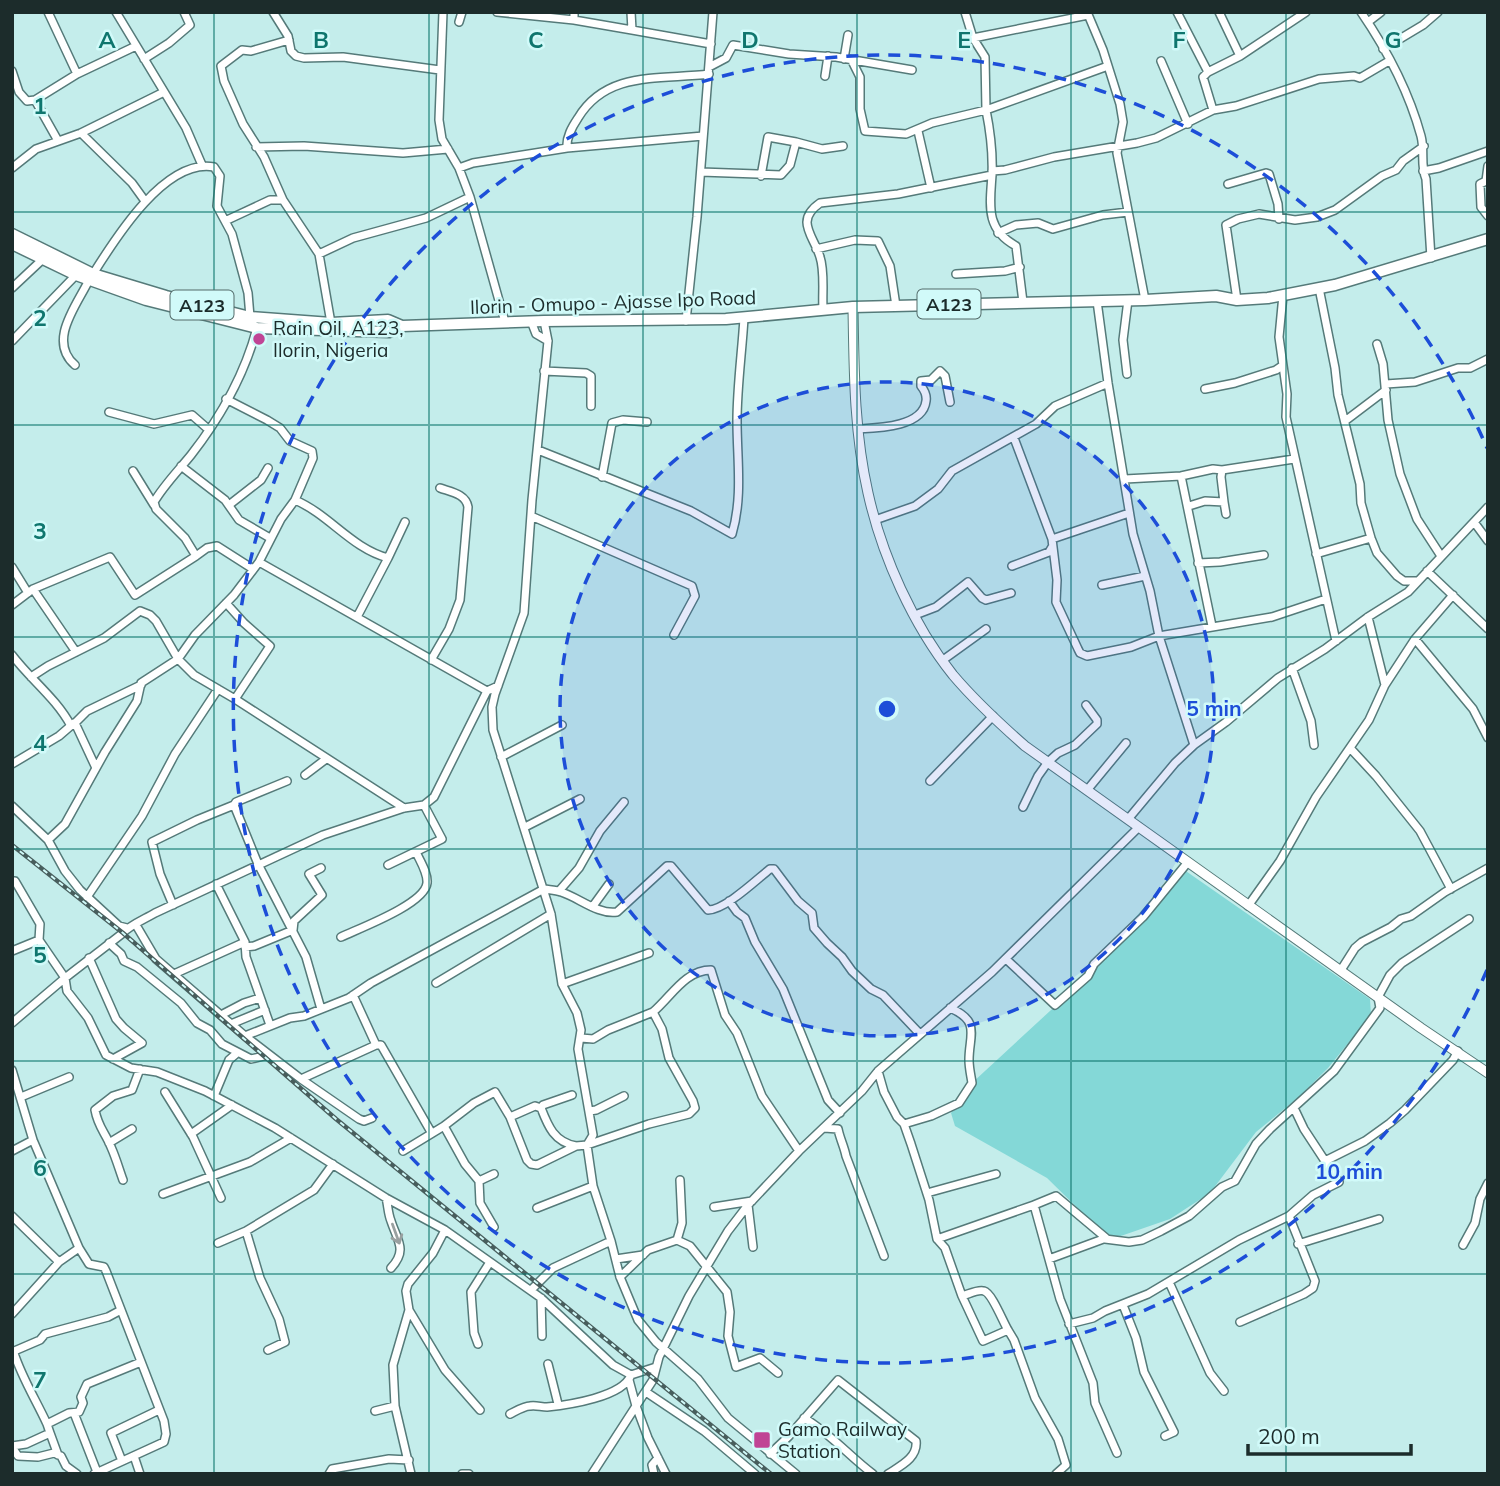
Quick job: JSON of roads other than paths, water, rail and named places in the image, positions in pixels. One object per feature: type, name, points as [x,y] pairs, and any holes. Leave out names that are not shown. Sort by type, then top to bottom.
[{"type":"highway","name":"Ilorin - Omupo - Ajasse Ipo Road","points":[[12,234],[91,277],[163,305],[257,328],[388,332],[402,326],[531,321],[686,321],[853,307],[1216,296],[1237,300],[1319,288],[1431,258],[1488,239]]},
{"type":"highway","name":"Ilorin - Omupo - Ajasse Ipo Road","points":[[12,244],[76,275],[250,317],[331,323],[388,320],[402,326]]},
{"type":"main road","points":[[853,307],[858,429],[867,493],[875,520],[885,552],[915,615],[943,660],[972,696],[1025,746],[1420,1028],[1488,1073]]},
{"type":"street","points":[[48,12],[77,74]]},
{"type":"street","points":[[116,12],[186,128],[202,165]]},
{"type":"street","points":[[273,12],[289,40],[291,51],[296,56],[343,57],[440,70]]},
{"type":"street","points":[[443,12],[439,120],[442,139],[470,197],[505,322]]},
{"type":"street","points":[[459,22],[462,12]]},
{"type":"street","points":[[497,12],[574,16],[632,30],[711,44]]},
{"type":"street","points":[[631,12],[632,30]]},
{"type":"street","points":[[686,321],[713,12]]},
{"type":"street","points":[[965,12],[973,38],[985,57],[986,110],[992,173],[989,190],[991,212],[998,233],[1016,246],[1023,302]]},
{"type":"street","points":[[1177,12],[1208,72]]},
{"type":"street","points":[[1219,12],[1240,56]]},
{"type":"street","points":[[1213,110],[1203,77],[1306,12]]},
{"type":"street","points":[[1361,12],[1407,92],[1424,146],[1423,171],[1426,179],[1431,258]]},
{"type":"street","points":[[1368,22],[1381,12]]},
{"type":"street","points":[[1383,49],[1423,25],[1438,12]]},
{"type":"street","points":[[973,38],[1088,13],[1108,66],[1123,122],[1117,146],[1145,300]]},
{"type":"street","points":[[144,59],[190,25],[186,14]]},
{"type":"street","points":[[848,35],[848,60],[860,77],[860,109],[865,131],[906,134],[918,131],[932,124],[986,110],[1108,66]]},
{"type":"street","points":[[289,40],[251,51],[242,50],[221,65],[224,81],[283,200],[319,254],[331,323]]},
{"type":"street","points":[[12,71],[19,92],[27,101],[35,100],[77,74],[136,46]]},
{"type":"street","points":[[567,148],[566,140],[585,107],[606,90],[635,79],[709,71],[726,58],[733,46],[828,56],[912,70]]},
{"type":"street","points":[[825,76],[828,56]]},
{"type":"street","points":[[1161,61],[1188,124]]},
{"type":"street","points":[[823,309],[821,258],[807,228],[808,215],[820,203],[931,188],[1156,138],[1213,110],[1236,107],[1319,79],[1354,76],[1360,78],[1389,61]]},
{"type":"street","points":[[860,77],[868,72]]},
{"type":"street","points":[[12,168],[36,149],[81,132],[164,92]]},
{"type":"street","points":[[35,100],[57,139]]},
{"type":"street","points":[[918,131],[931,188]]},
{"type":"street","points":[[81,132],[145,201]]},
{"type":"street","points":[[458,168],[473,163],[567,148],[704,136]]},
{"type":"street","points":[[761,176],[768,137],[822,149],[843,146]]},
{"type":"street","points":[[701,172],[776,176],[785,173],[796,142]]},
{"type":"street","points":[[256,147],[304,146],[403,153],[448,149]]},
{"type":"street","points":[[1237,300],[1226,225],[1237,219],[1259,214],[1279,219],[1308,219],[1335,211],[1382,176],[1396,170],[1403,161],[1424,146]]},
{"type":"street","points":[[1423,171],[1488,151]]},
{"type":"street","points":[[75,365],[66,358],[63,332],[91,277],[131,217],[145,201],[180,175],[202,165],[214,167],[220,176],[217,206],[232,234],[251,307],[250,317]]},
{"type":"street","points":[[1488,166],[1486,181],[1480,184],[1481,207],[1488,216]]},
{"type":"street","points":[[1228,184],[1269,174],[1278,204],[1279,219]]},
{"type":"street","points":[[319,254],[353,238],[426,218],[470,197]]},
{"type":"street","points":[[225,221],[270,200],[283,200]]},
{"type":"street","points":[[998,233],[1016,225],[1038,223],[1053,229],[1103,215],[1128,212]]},
{"type":"street","points":[[816,249],[855,240],[878,241],[890,266],[896,306]]},
{"type":"street","points":[[12,288],[44,258]]},
{"type":"street","points":[[956,274],[1005,271],[1020,267]]},
{"type":"street","points":[[12,341],[76,275]]},
{"type":"street","points":[[1319,288],[1338,395],[1371,538],[1377,553],[1397,576],[1404,581],[1418,581]]},
{"type":"street","points":[[1283,295],[1279,323],[1287,394],[1286,417],[1336,640]]},
{"type":"street","points":[[1127,374],[1123,340],[1128,300]]},
{"type":"street","points":[[1097,301],[1133,534],[1159,636],[1194,745]]},
{"type":"street","points":[[538,450],[691,511],[732,534],[739,485],[737,419],[744,318]]},
{"type":"street","points":[[531,321],[536,334],[548,341]]},
{"type":"street","points":[[544,321],[548,341],[524,612],[498,686],[491,716],[493,730],[551,914],[562,984],[577,1013],[581,1038],[578,1049],[593,1135],[587,1146],[593,1186],[620,1277],[638,1320],[663,1348],[698,1380],[728,1418],[796,1474]]},
{"type":"street","points":[[154,505],[226,399],[250,354],[257,328]]},
{"type":"street","points":[[1377,344],[1386,387],[1388,420],[1403,484],[1409,492],[1418,519],[1441,556]]},
{"type":"street","points":[[1345,421],[1386,387],[1415,382],[1458,368],[1470,368],[1488,359]]},
{"type":"street","points":[[1205,389],[1235,383],[1282,366]]},
{"type":"street","points":[[544,371],[586,373],[592,376],[592,406]]},
{"type":"street","points":[[858,429],[885,426],[916,417],[923,412],[926,402],[926,391],[921,386],[921,381],[931,380],[940,372],[945,376],[950,402]]},
{"type":"street","points":[[875,520],[915,506],[938,489],[953,471],[1037,424],[1055,406],[1108,383]]},
{"type":"street","points":[[48,840],[65,824],[137,701],[144,680],[178,659],[195,635],[226,603],[259,562],[270,538],[295,500],[313,453],[290,441],[279,428],[267,420],[226,399]]},
{"type":"street","points":[[109,412],[154,424],[192,415],[208,429]]},
{"type":"street","points":[[602,477],[612,423],[623,420],[647,422]]},
{"type":"street","points":[[1014,438],[1052,543],[1057,580],[1056,602],[1080,653],[1087,656],[1131,647],[1159,636],[1272,617],[1326,599]]},
{"type":"street","points":[[1125,479],[1181,476],[1294,458]]},
{"type":"street","points":[[181,466],[225,500],[239,520],[270,538]]},
{"type":"street","points":[[229,505],[261,480],[268,468]]},
{"type":"street","points":[[1222,470],[1226,514]]},
{"type":"street","points":[[132,471],[154,505],[185,538],[196,556]]},
{"type":"street","points":[[1181,476],[1212,626]]},
{"type":"street","points":[[431,660],[449,629],[460,600],[468,507],[462,496],[440,488]]},
{"type":"street","points":[[295,500],[320,513],[366,550],[388,558]]},
{"type":"street","points":[[1189,506],[1205,501],[1224,502]]},
{"type":"street","points":[[1129,818],[1175,763],[1194,745],[1292,668],[1325,649],[1408,592],[1488,507]]},
{"type":"street","points":[[1012,566],[1049,551],[1052,543],[1129,513]]},
{"type":"street","points":[[531,516],[692,586],[695,596],[674,635]]},
{"type":"street","points":[[357,617],[405,522]]},
{"type":"street","points":[[1474,522],[1488,541]]},
{"type":"street","points":[[1316,554],[1371,538]]},
{"type":"street","points":[[12,605],[31,591],[110,557],[135,595],[207,548],[217,546],[253,569]]},
{"type":"street","points":[[1198,563],[1264,555]]},
{"type":"street","points":[[259,562],[283,578],[487,691]]},
{"type":"street","points":[[12,567],[76,652]]},
{"type":"street","points":[[1427,571],[1488,628]]},
{"type":"street","points":[[1102,585],[1145,576]]},
{"type":"street","points":[[915,615],[936,607],[968,582],[986,600],[1010,593]]},
{"type":"street","points":[[1248,906],[1280,861],[1316,797],[1368,720],[1385,685],[1415,639],[1453,595]]},
{"type":"street","points":[[226,603],[270,646],[234,699]]},
{"type":"street","points":[[31,677],[104,638],[140,611],[156,621],[178,659],[194,675],[404,808]]},
{"type":"street","points":[[1368,617],[1385,685]]},
{"type":"street","points":[[943,660],[986,629]]},
{"type":"street","points":[[1415,639],[1473,709],[1488,738]]},
{"type":"street","points":[[12,655],[73,724],[96,768]]},
{"type":"street","points":[[1292,668],[1311,721],[1314,745]]},
{"type":"street","points":[[12,764],[59,736],[87,711],[141,685]]},
{"type":"street","points":[[12,1023],[127,928],[155,913],[323,835],[404,808],[424,805],[434,797],[487,691],[498,686]]},
{"type":"street","points":[[87,897],[142,816],[174,754],[218,689]]},
{"type":"street","points":[[1023,807],[1048,762],[1058,752],[1076,745],[1094,727],[1097,720],[1086,705]]},
{"type":"street","points":[[930,781],[993,716]]},
{"type":"street","points":[[501,757],[562,725]]},
{"type":"street","points":[[1087,789],[1126,743]]},
{"type":"street","points":[[1350,748],[1377,776],[1420,831],[1451,889]]},
{"type":"street","points":[[305,775],[326,759]]},
{"type":"street","points":[[173,905],[160,874],[152,842],[287,781]]},
{"type":"street","points":[[525,827],[580,799]]},
{"type":"street","points":[[559,891],[579,868],[600,831],[624,802]]},
{"type":"street","points":[[234,805],[258,864],[306,957],[321,1009]]},
{"type":"street","points":[[388,865],[442,839],[424,805]]},
{"type":"street","points":[[12,806],[48,840],[65,871],[87,897],[119,926],[127,928]]},
{"type":"street","points":[[592,1474],[653,1380],[663,1348],[707,1267],[728,1231],[750,1203],[799,1151],[840,1114],[878,1071],[1006,959],[1139,827]]},
{"type":"street","points":[[341,937],[408,906],[425,891],[428,879],[416,852]]},
{"type":"street","points":[[1006,959],[1055,1005],[1089,975],[1094,964],[1143,917],[1188,862]]},
{"type":"street","points":[[245,1036],[290,1018],[304,1016],[353,995],[544,889],[559,891],[611,913],[617,912],[667,866],[671,866],[688,884],[708,910],[714,910],[729,901],[769,869],[774,869],[798,901],[811,913],[814,928],[827,943],[852,971],[871,989],[883,995],[920,1034]]},
{"type":"street","points":[[293,930],[294,921],[322,895],[309,874],[321,868]]},
{"type":"street","points":[[1341,970],[1362,942],[1411,916],[1488,868]]},
{"type":"street","points":[[12,881],[15,881],[40,924],[39,940],[65,978],[67,990],[88,1018],[106,1055],[131,1068],[157,1072],[186,1082],[232,1105],[386,1198],[445,1230],[531,1290],[630,1378],[643,1429],[666,1474]]},
{"type":"street","points":[[216,884],[245,944],[246,957],[270,1025]]},
{"type":"street","points":[[593,906],[609,884]]},
{"type":"street","points":[[729,901],[745,918],[755,942],[773,968],[828,1100],[840,1114]]},
{"type":"street","points":[[436,983],[551,914]]},
{"type":"street","points":[[1049,1259],[1105,1239],[1124,1242],[1142,1240],[1189,1216],[1222,1187],[1235,1181],[1256,1144],[1334,1071],[1380,1007],[1378,997],[1387,979],[1402,963],[1469,919]]},
{"type":"street","points":[[136,925],[156,959],[268,1055],[359,1119],[364,1121],[372,1118]]},
{"type":"street","points":[[174,974],[245,944],[254,946],[293,930]]},
{"type":"street","points":[[12,951],[39,940]]},
{"type":"street","points":[[109,943],[121,954],[124,961],[137,967],[181,1003],[197,1023],[210,1030],[222,1044],[251,1059],[268,1055]]},
{"type":"street","points":[[562,984],[649,953]]},
{"type":"street","points":[[89,958],[116,1019],[142,1042],[113,1059]]},
{"type":"street","points":[[581,1038],[593,1039],[653,1012],[685,979],[696,972],[711,970],[725,1015],[737,1033],[762,1096],[799,1151]]},
{"type":"street","points":[[353,995],[376,1045]]},
{"type":"street","points":[[221,1015],[260,998]]},
{"type":"street","points":[[904,1124],[931,1116],[959,1103],[972,1083],[969,1061],[973,1035],[971,1025],[961,1013],[950,1008]]},
{"type":"street","points":[[231,1024],[265,1010]]},
{"type":"street","points":[[510,1117],[535,1106],[541,1108],[556,1138],[566,1144],[587,1146],[649,1124],[689,1114],[695,1108],[693,1101],[669,1058],[662,1029],[653,1012]]},
{"type":"street","points":[[301,1079],[381,1045],[430,1132]]},
{"type":"street","points":[[1325,1161],[1366,1141],[1405,1111],[1453,1060],[1458,1051]]},
{"type":"street","points":[[214,1096],[229,1060],[237,1053]]},
{"type":"street","points":[[123,1180],[110,1143],[97,1122],[96,1110],[113,1096],[132,1090],[140,1069]]},
{"type":"street","points":[[12,1070],[33,1140],[79,1248],[89,1264],[104,1267],[159,1410],[166,1434],[164,1442],[96,1473],[74,1413]]},
{"type":"street","points":[[878,1071],[884,1092],[897,1117],[904,1124],[927,1193],[937,1239],[945,1248],[962,1296],[983,1341],[1008,1330]]},
{"type":"street","points":[[20,1097],[69,1077]]},
{"type":"street","points":[[165,1092],[191,1134],[221,1198]]},
{"type":"street","points":[[403,1151],[495,1092],[510,1117],[531,1164],[537,1164],[576,1146]]},
{"type":"street","points":[[541,1108],[572,1096]]},
{"type":"street","points":[[590,1111],[596,1111],[624,1096]]},
{"type":"street","points":[[191,1134],[232,1105]]},
{"type":"street","points":[[1069,1324],[1093,1318],[1169,1282],[1239,1240],[1289,1216],[1313,1195],[1339,1182],[1304,1129],[1294,1108]]},
{"type":"street","points":[[444,1126],[479,1181],[480,1203],[494,1227]]},
{"type":"street","points":[[824,1128],[838,1129],[884,1256]]},
{"type":"street","points":[[110,1143],[132,1129]]},
{"type":"street","points":[[163,1194],[250,1163],[290,1138]]},
{"type":"street","points":[[12,1151],[33,1140]]},
{"type":"street","points":[[218,1243],[246,1231],[314,1190],[333,1164]]},
{"type":"street","points":[[479,1181],[494,1174]]},
{"type":"street","points":[[927,1193],[996,1174]]},
{"type":"street","points":[[677,1240],[682,1223],[680,1180]]},
{"type":"street","points":[[1463,1245],[1475,1223],[1480,1199],[1488,1183]]},
{"type":"street","points":[[537,1208],[593,1186]]},
{"type":"street","points":[[937,1239],[1056,1196],[1105,1239]]},
{"type":"street","points":[[386,1198],[390,1220],[400,1247],[398,1261],[391,1268]]},
{"type":"street","points":[[714,1207],[750,1203]]},
{"type":"street","points":[[750,1203],[753,1247]]},
{"type":"street","points":[[1034,1205],[1069,1324],[1093,1383],[1096,1403],[1117,1453]]},
{"type":"street","points":[[12,1216],[59,1262]]},
{"type":"street","points":[[1240,1322],[1313,1288],[1315,1281],[1289,1216]]},
{"type":"street","points":[[1298,1244],[1379,1219]]},
{"type":"street","points":[[445,1230],[433,1253],[408,1284],[406,1291],[409,1310],[445,1370],[480,1410]]},
{"type":"street","points":[[246,1231],[260,1278],[279,1319],[285,1342],[268,1350]]},
{"type":"street","points":[[620,1277],[648,1250],[677,1240],[690,1246],[727,1292],[730,1312],[728,1336],[736,1367],[761,1358],[779,1373]]},
{"type":"street","points":[[531,1290],[553,1268],[611,1241]]},
{"type":"street","points":[[12,1314],[59,1262],[79,1248]]},
{"type":"street","points":[[615,1259],[644,1255]]},
{"type":"street","points":[[478,1344],[474,1333],[471,1292],[490,1262]]},
{"type":"street","points":[[1169,1282],[1210,1373],[1224,1391]]},
{"type":"street","points":[[962,1296],[984,1290],[989,1294],[1014,1340],[1035,1398],[1064,1454],[1066,1465],[1056,1474]]},
{"type":"street","points":[[541,1298],[542,1336]]},
{"type":"street","points":[[1123,1305],[1136,1338],[1144,1372],[1174,1432],[1165,1436]]},
{"type":"street","points":[[77,1474],[66,1466],[58,1455],[38,1402],[28,1388],[13,1352],[40,1340],[46,1334],[108,1317],[121,1310]]},
{"type":"street","points":[[409,1310],[393,1364],[395,1406],[411,1474]]},
{"type":"street","points":[[47,1424],[69,1413],[79,1412],[83,1403],[81,1397],[87,1384],[141,1362]]},
{"type":"street","points":[[548,1364],[558,1404]]},
{"type":"street","points":[[510,1414],[528,1406],[542,1407],[593,1400],[630,1378],[656,1367]]},
{"type":"street","points":[[770,1454],[838,1380],[916,1441],[914,1454],[888,1474]]},
{"type":"street","points":[[646,1392],[704,1431],[755,1474]]},
{"type":"street","points":[[375,1411],[395,1406]]},
{"type":"street","points":[[122,1461],[111,1433],[159,1410]]},
{"type":"street","points":[[804,1418],[873,1474]]},
{"type":"street","points":[[50,1433],[12,1447],[18,1456],[58,1455]]},
{"type":"street","points":[[134,1456],[140,1474]]},
{"type":"street","points":[[654,1474],[652,1465],[658,1458]]},
{"type":"street","points":[[329,1474],[332,1469],[389,1459],[409,1460]]},
{"type":"street","points":[[462,1474],[469,1474]]},
{"type":"railway","points":[[12,845],[123,933],[336,1119],[771,1474]]},
{"type":"place","name":"Rain Oil, A123, Ilorin, Nigeria","points":[[259,339]]},
{"type":"place","name":"Gamo Railway Station","points":[[762,1440]]}]
